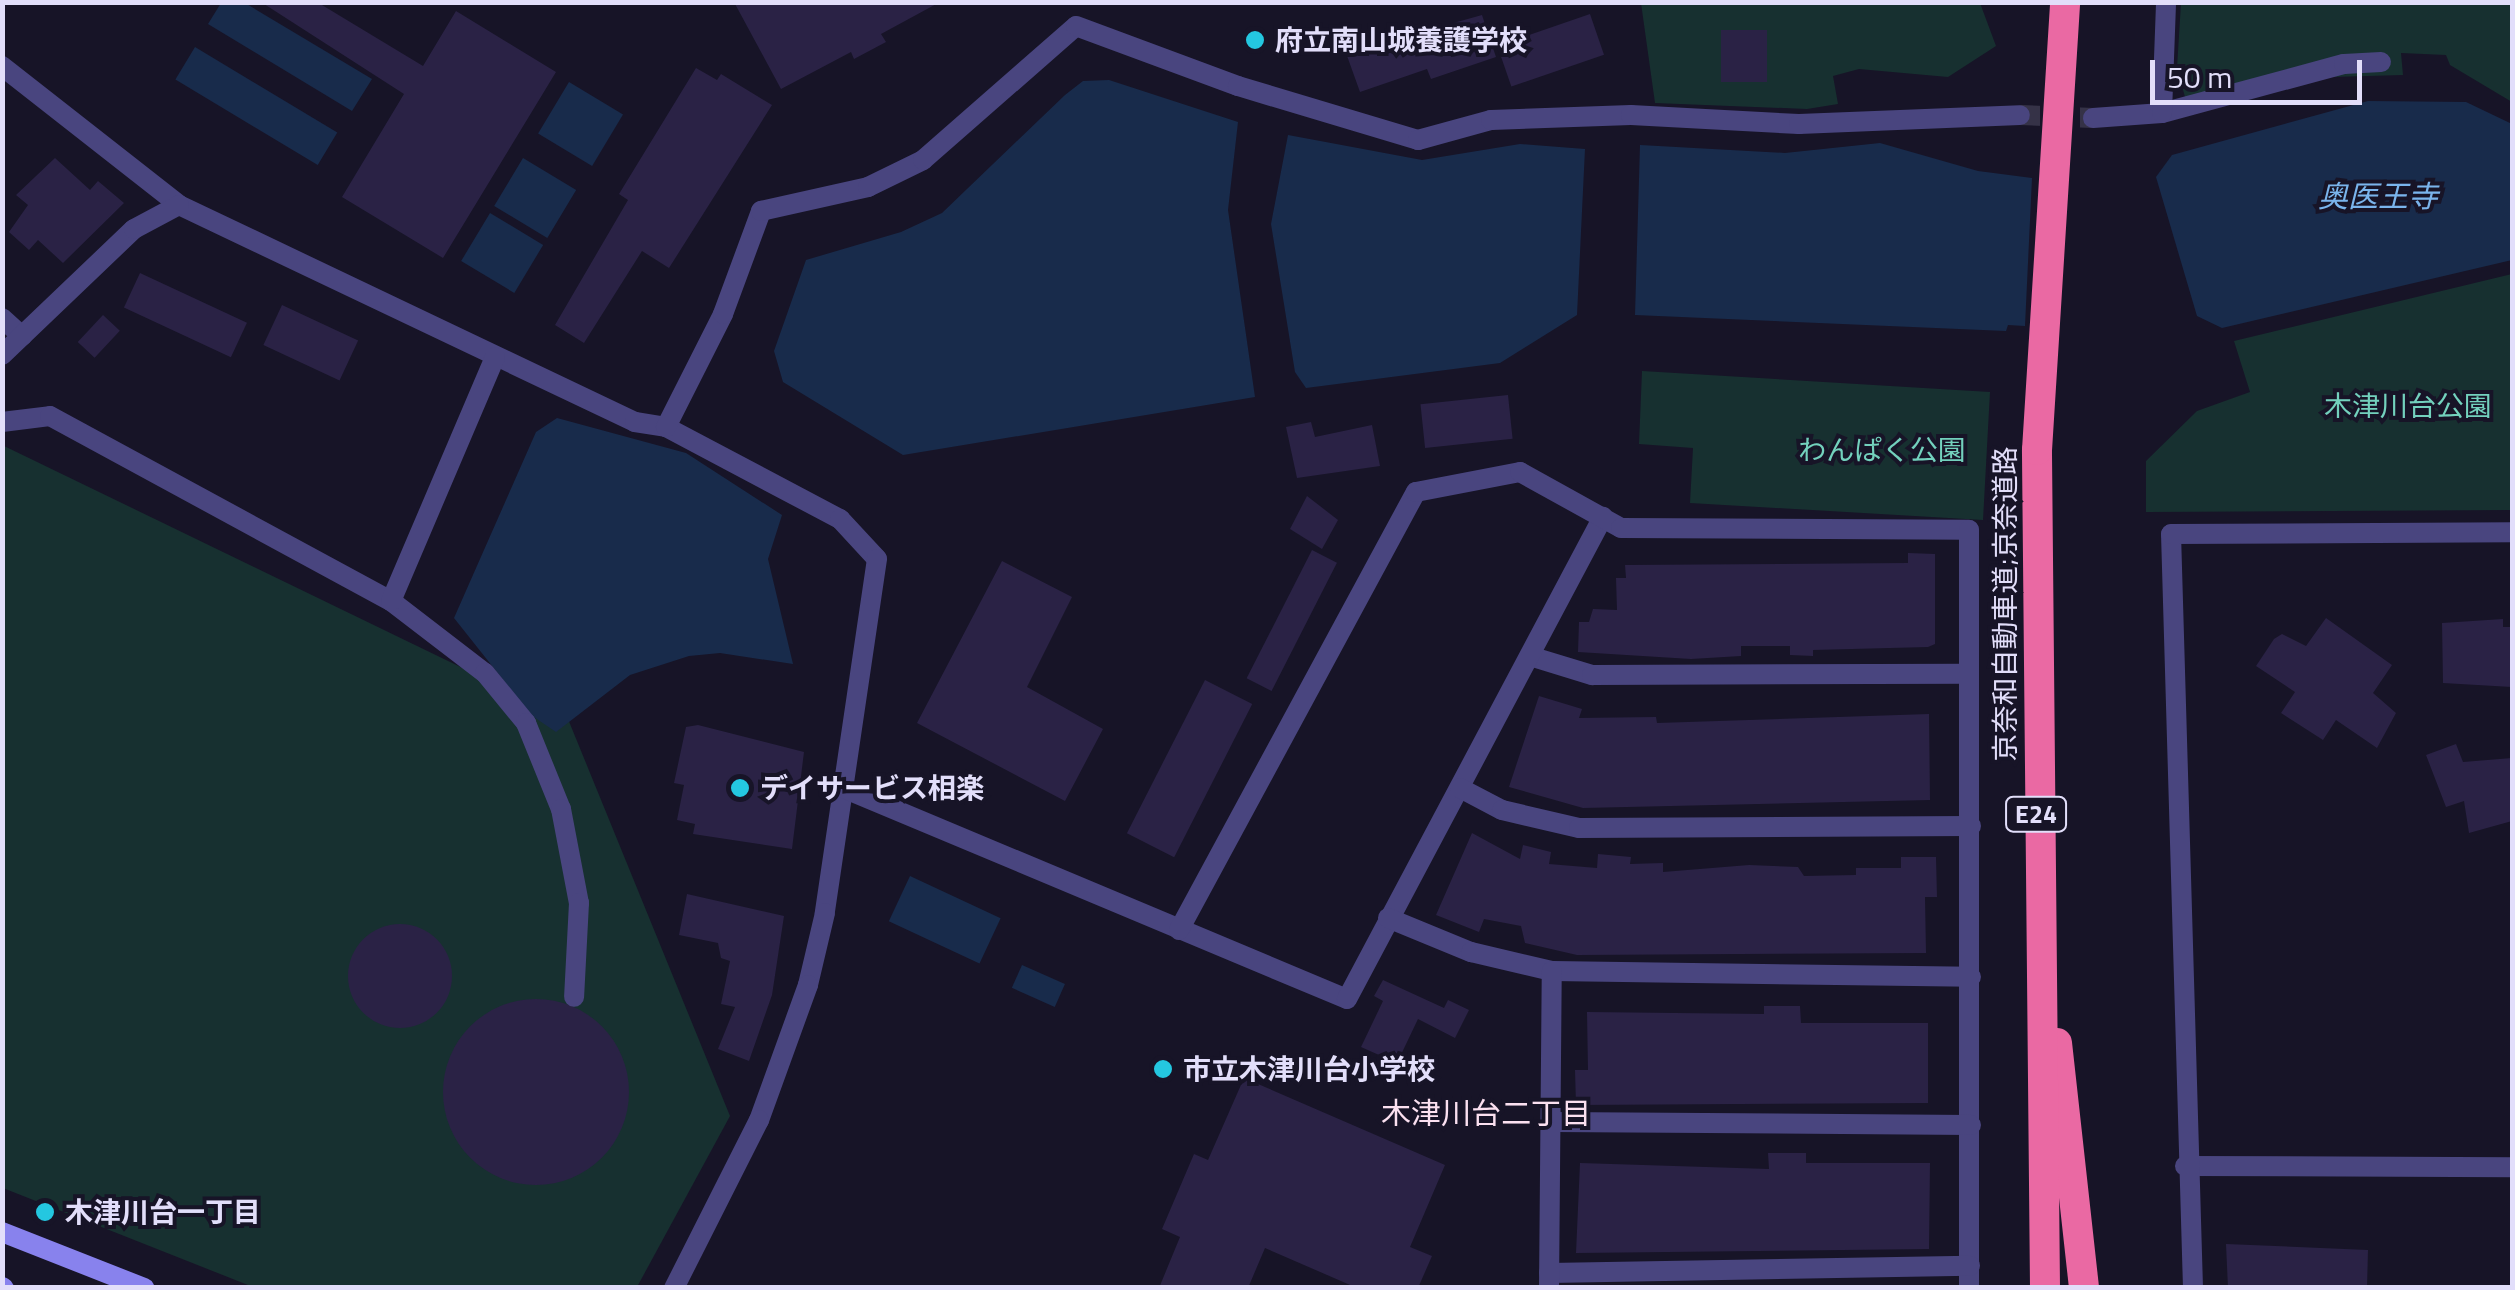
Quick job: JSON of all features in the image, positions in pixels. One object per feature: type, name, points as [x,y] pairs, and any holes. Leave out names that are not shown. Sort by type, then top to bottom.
[{"type":"highway","name":"京奈和自動車道;京奈道路","points":[[2045,1288],[2037,507],[2064,2]]},
{"type":"highway","name":"京奈和自動車道;京奈道路","points":[[2048,340],[2055,454],[2057,1044],[2063,1288]]},
{"type":"highway","points":[[2057,1044],[2084,1288]]},
{"type":"main road","points":[[2,1232],[144,1288]]},
{"type":"street","points":[[2162,113],[2166,2]]},
{"type":"street","points":[[666,427],[723,314],[760,211],[868,187],[923,160],[1076,26],[1238,86],[1418,140],[1491,120],[1631,115],[1799,124],[2020,116]]},
{"type":"street","points":[[2093,118],[2162,113],[2344,64],[2381,62]]},
{"type":"street","points":[[2,66],[179,205],[635,422],[666,427],[840,519],[876,558],[826,913],[784,1060],[674,1288]]},
{"type":"street","points":[[2,355],[134,229],[179,205]]},
{"type":"street","points":[[2,318],[22,336]]},
{"type":"street","points":[[391,602],[495,357]]},
{"type":"street","points":[[2,422],[50,416],[391,602],[485,673],[526,723],[561,809],[579,904],[574,997]]},
{"type":"street","points":[[1179,930],[1416,492],[1520,472],[1621,528],[1969,530],[1970,1277],[1548,1280],[1552,970]]},
{"type":"street","points":[[843,788],[1347,999],[1533,658],[1603,517]]},
{"type":"street","points":[[2193,1288],[2185,1166],[2170,534],[2512,532]]},
{"type":"street","points":[[1533,658],[1592,674],[1968,674]]},
{"type":"street","points":[[1460,788],[1502,810],[1579,828],[1971,826]]},
{"type":"street","points":[[1388,918],[1471,952],[1552,970],[1971,976]]},
{"type":"street","points":[[1553,1122],[1971,1125]]},
{"type":"street","points":[[2185,1166],[2512,1166]]},
{"type":"green space","points":[[1641,3],[1980,3],[1996,46],[1948,77],[1859,69],[1833,76],[1838,104],[1807,109],[1655,103]]},
{"type":"green space","points":[[2181,3],[2512,3],[2512,102],[2450,65],[2446,55],[2401,53],[2403,75],[2331,77],[2190,115],[2177,68]]},
{"type":"green space","name":"木津川台公園","points":[[2512,274],[2512,510],[2146,512],[2146,461],[2197,411],[2250,392],[2234,341]]},
{"type":"green space","name":"わんぱく公園","points":[[1642,371],[1990,392],[1983,520],[1690,503],[1693,448],[1639,444]]},
{"type":"green space","points":[[2,445],[568,719],[730,1116],[637,1287],[253,1287],[3,1188]]},
{"type":"water","points":[[221,3],[245,3],[372,79],[352,111],[208,24]]},
{"type":"water","points":[[195,47],[337,132],[318,165],[175,80]]},
{"type":"water","points":[[1109,80],[1238,122],[1228,210],[1255,397],[903,455],[783,382],[774,351],[806,260],[901,232],[942,213],[1065,95],[1083,81]]},
{"type":"water","points":[[569,82],[623,114],[592,166],[538,133]]},
{"type":"water","name":"奥医王寺","points":[[2368,101],[2466,102],[2512,124],[2512,260],[2222,328],[2197,316],[2156,177],[2172,155]]},
{"type":"water","points":[[1288,135],[1422,160],[1520,144],[1585,149],[1577,315],[1500,363],[1306,388],[1295,372],[1271,224]]},
{"type":"water","points":[[1880,143],[1978,171],[2032,178],[2025,326],[2008,325],[2006,331],[1635,315],[1640,145],[1785,153]]},
{"type":"water","points":[[523,158],[576,190],[547,238],[494,206]]},
{"type":"water","points":[[490,213],[543,245],[514,293],[461,261]]},
{"type":"water","points":[[557,418],[686,453],[782,515],[768,559],[793,664],[720,653],[689,656],[630,675],[556,732],[531,715],[454,618],[536,432]]},
{"type":"water","points":[[910,876],[1001,918],[979,964],[889,921]]},
{"type":"water","points":[[1022,965],[1065,984],[1055,1007],[1012,988]]},
{"type":"building","points":[[261,2],[317,2],[423,66],[456,11],[556,72],[443,258],[342,197],[404,94]]},
{"type":"building","points":[[734,2],[940,2],[881,34],[886,42],[854,59],[851,52],[781,89]]},
{"type":"building","points":[[1590,14],[1604,55],[1511,87],[1497,46]]},
{"type":"building","points":[[1482,15],[1496,57],[1431,79],[1427,69],[1360,92],[1346,53]]},
{"type":"building","points":[[1721,30],[1767,30],[1767,82],[1721,82]]},
{"type":"building","points":[[696,68],[717,80],[721,74],[772,105],[669,268],[642,251],[584,343],[555,325],[628,200],[619,194]]},
{"type":"building","points":[[55,158],[90,190],[98,181],[124,203],[63,263],[38,240],[29,250],[9,232],[28,205],[16,195]]},
{"type":"building","points":[[140,273],[247,323],[231,357],[124,307]]},
{"type":"building","points":[[282,305],[358,340],[340,380],[263,345]]},
{"type":"building","points":[[103,315],[120,331],[95,358],[78,342]]},
{"type":"building","points":[[1508,395],[1513,439],[1425,448],[1420,404]]},
{"type":"building","points":[[1311,422],[1315,437],[1372,425],[1380,466],[1297,478],[1286,427]]},
{"type":"building","points":[[1307,496],[1338,520],[1322,549],[1290,529]]},
{"type":"building","points":[[1312,550],[1337,563],[1272,691],[1247,678]]},
{"type":"building","points":[[1908,553],[1935,554],[1935,644],[1928,647],[1813,650],[1813,656],[1790,655],[1790,646],[1741,646],[1741,656],[1691,659],[1578,652],[1579,622],[1589,622],[1593,609],[1617,610],[1616,578],[1626,578],[1625,565],[1908,563]]},
{"type":"building","points":[[1002,561],[1072,597],[1027,687],[1103,729],[1065,801],[917,723]]},
{"type":"building","points":[[2326,618],[2392,665],[2373,693],[2396,713],[2377,748],[2336,720],[2323,740],[2281,713],[2295,692],[2256,666],[2274,639],[2282,634],[2306,646]]},
{"type":"building","points":[[2503,619],[2503,627],[2512,627],[2512,687],[2443,683],[2442,623]]},
{"type":"building","points":[[1205,680],[1252,704],[1174,857],[1127,833]]},
{"type":"building","points":[[1539,696],[1582,709],[1579,718],[1656,717],[1657,723],[1929,714],[1930,800],[1583,808],[1509,787]]},
{"type":"building","name":"デイサービス相楽","points":[[698,725],[804,752],[792,849],[693,834],[695,824],[677,820],[684,785],[674,783],[686,727]]},
{"type":"building","points":[[2456,744],[2463,762],[2512,758],[2512,821],[2469,833],[2464,801],[2446,807],[2426,755]]},
{"type":"building","points":[[1472,833],[1520,859],[1523,845],[1551,852],[1549,864],[1597,868],[1598,854],[1631,857],[1630,864],[1663,863],[1663,872],[1749,865],[1798,867],[1804,876],[1856,875],[1856,868],[1901,868],[1901,857],[1936,857],[1937,897],[1925,897],[1926,953],[1577,955],[1525,943],[1521,926],[1484,919],[1479,932],[1436,915]]},
{"type":"building","points":[[687,894],[784,916],[772,995],[749,1061],[718,1049],[735,1007],[721,1004],[730,961],[721,958],[718,943],[679,935]]},
{"type":"building","points":[[400,924],[420,928],[437,939],[448,956],[452,976],[448,996],[437,1013],[420,1024],[400,1028],[380,1024],[363,1013],[352,996],[348,976],[352,956],[363,939],[380,928]]},
{"type":"building","points":[[1383,980],[1444,1008],[1448,1000],[1469,1010],[1455,1038],[1418,1019],[1397,1063],[1361,1047],[1383,1001],[1374,996]]},
{"type":"building","points":[[536,999],[571,1007],[601,1027],[621,1057],[629,1092],[621,1127],[601,1157],[571,1177],[536,1185],[501,1177],[471,1157],[451,1127],[443,1092],[451,1057],[471,1027],[501,1007]]},
{"type":"building","points":[[1764,1006],[1800,1006],[1801,1023],[1928,1023],[1928,1103],[1576,1105],[1575,1070],[1588,1070],[1587,1012],[1764,1014]]},
{"type":"building","points":[[1244,1078],[1445,1165],[1410,1247],[1432,1256],[1418,1288],[1357,1288],[1265,1248],[1248,1288],[1159,1288],[1180,1237],[1162,1229],[1194,1154],[1208,1160]]},
{"type":"building","points":[[1768,1153],[1806,1153],[1806,1163],[1930,1163],[1929,1249],[1576,1253],[1580,1163],[1769,1169]]},
{"type":"building","points":[[2226,1244],[2368,1250],[2367,1288],[2228,1288]]},
{"type":"tunnel","points":[[2020,115],[2093,118]]},
{"type":"place","name":"府立南山城養護学校","points":[[1255,40]]},
{"type":"place","name":"デイサービス相楽","points":[[740,788]]},
{"type":"place","name":"市立木津川台小学校","points":[[1163,1069]]},
{"type":"place","name":"木津川台一丁目","points":[[45,1212]]},
{"type":"district","name":"木津川台二丁目","points":[[1486,1113]]}]
